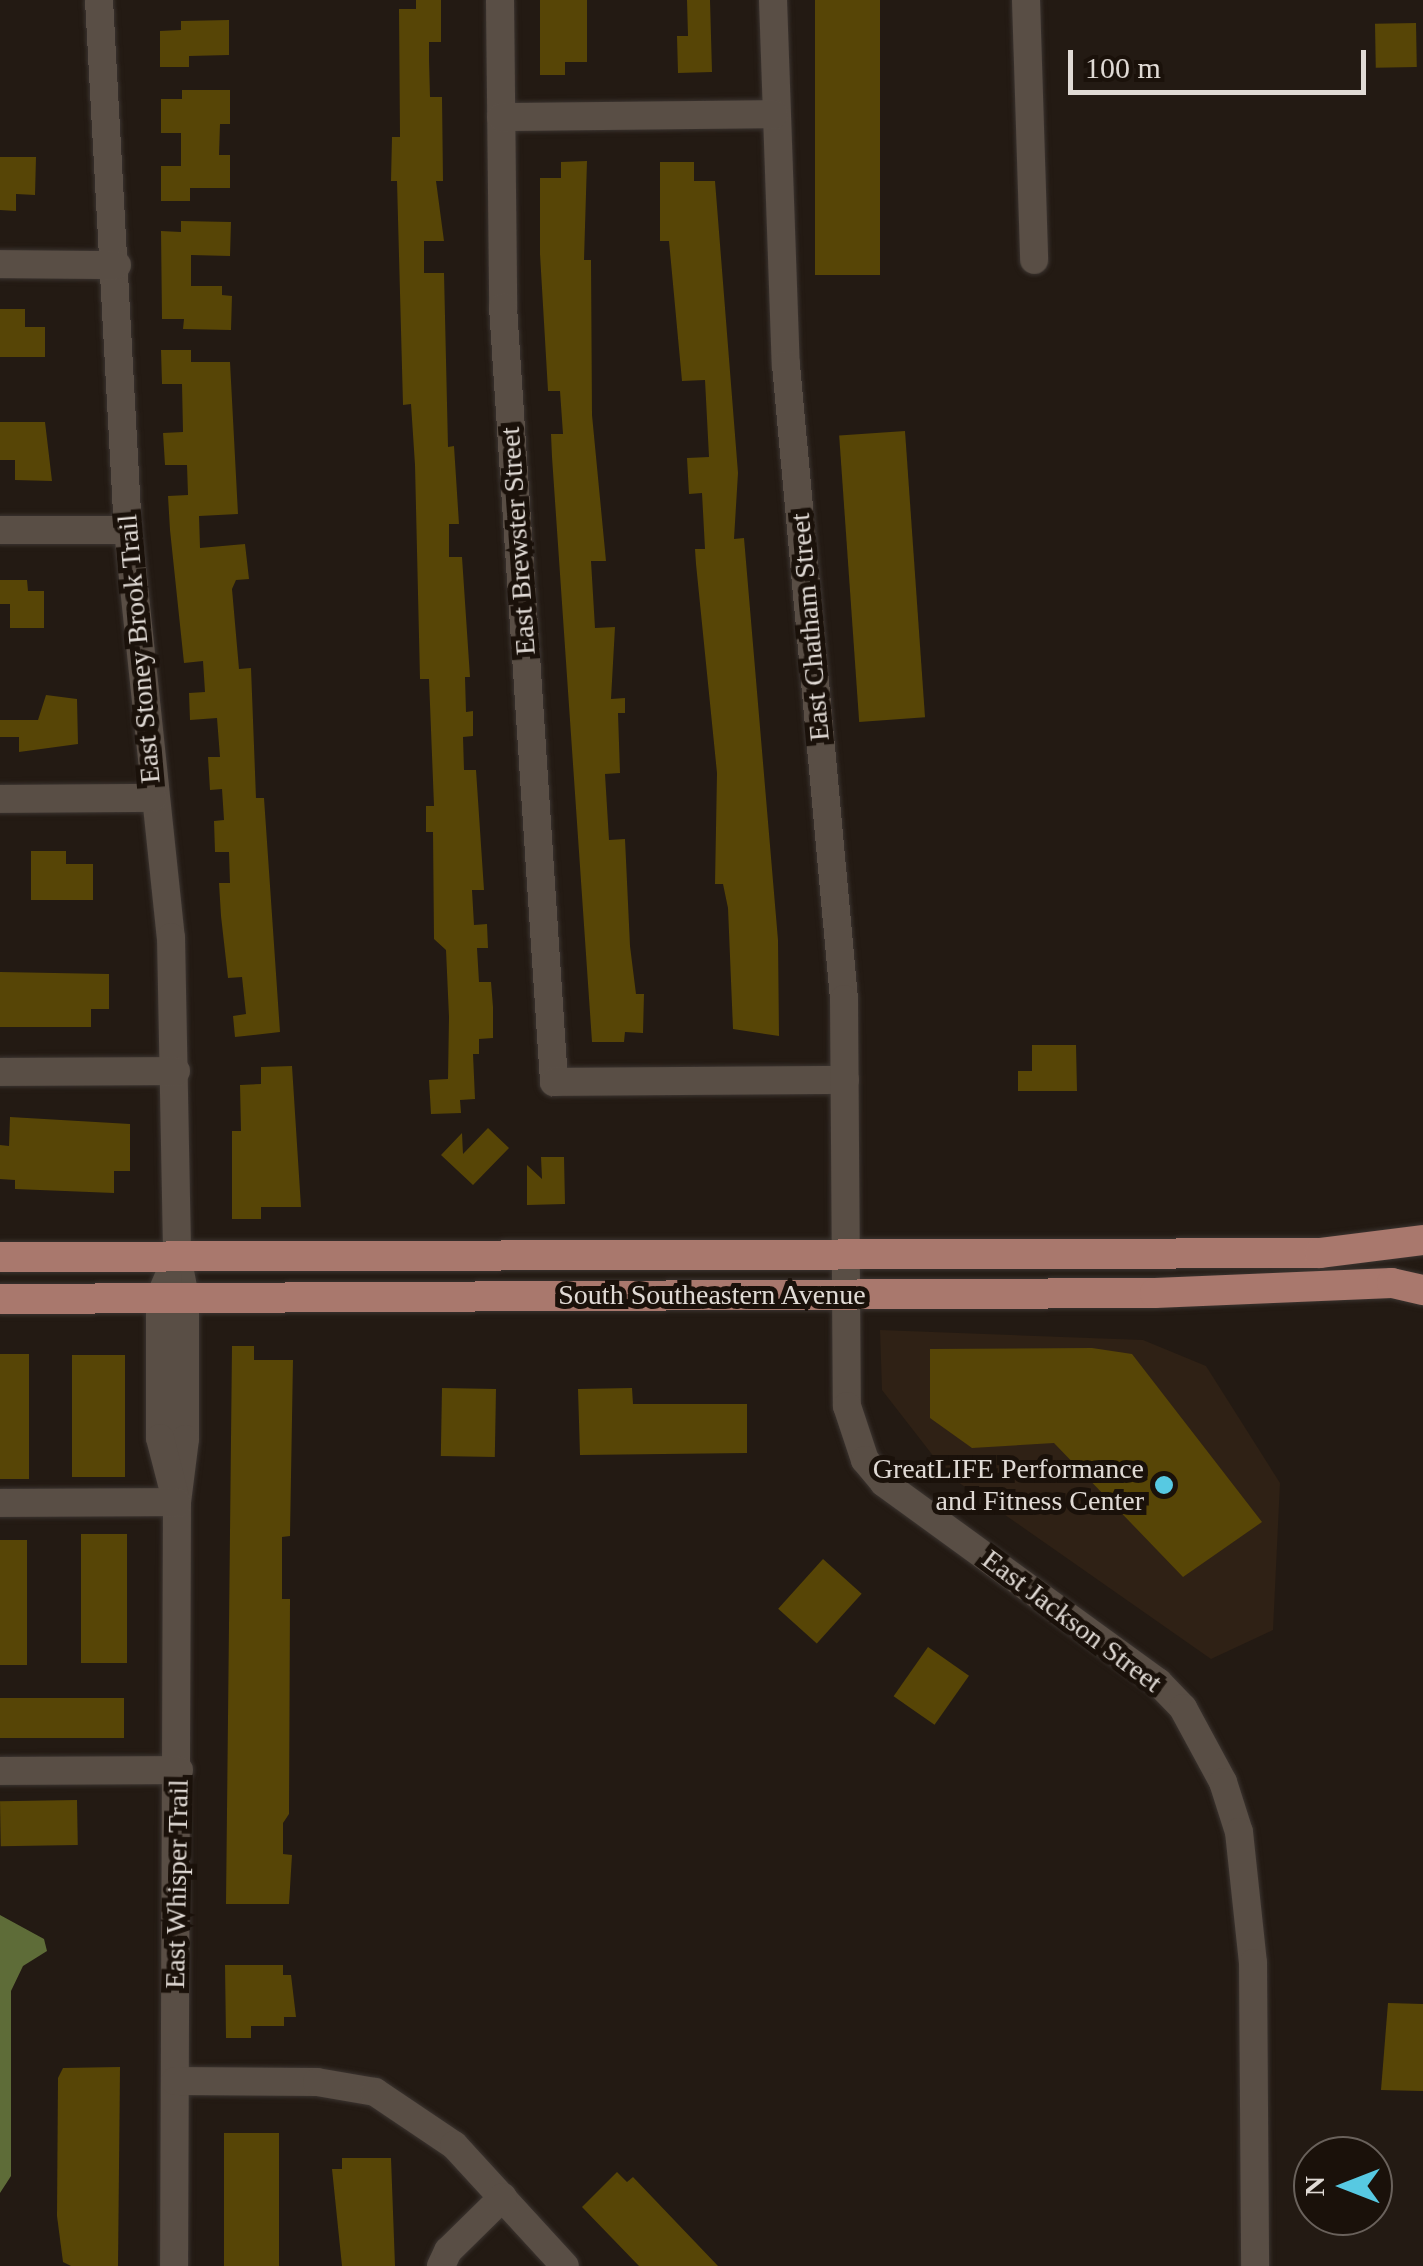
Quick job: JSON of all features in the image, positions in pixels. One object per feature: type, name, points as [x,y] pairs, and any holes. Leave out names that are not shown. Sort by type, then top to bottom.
[{"type":"main road","name":"South Southeastern Avenue","points":[[0,1257],[1320,1253],[1423,1240]]},
{"type":"main road","name":"South Southeastern Avenue","points":[[0,1298],[1266,1292],[1392,1283],[1423,1290]]},
{"type":"street","name":"East Stoney Brook Trail","points":[[99,0],[117,265],[128,530],[153,798],[171,937],[178,1256]]},
{"type":"street","name":"East Brewster Street","points":[[500,0],[503,307],[554,1082],[844,1080]]},
{"type":"street","name":"East Chatham Street","points":[[772,0],[786,365],[842,959],[845,1253]]},
{"type":"street","points":[[1026,0],[1034,260]]},
{"type":"street","points":[[501,117],[774,114]]},
{"type":"street","points":[[0,264],[117,265]]},
{"type":"street","points":[[0,530],[128,530]]},
{"type":"street","points":[[0,799],[153,798]]},
{"type":"street","points":[[0,1072],[176,1071]]},
{"type":"street","name":"East Jackson Street","points":[[845,1253],[847,1406],[865,1460],[884,1483],[1158,1682],[1183,1708],[1223,1782],[1239,1832],[1252,1963],[1256,2266]]},
{"type":"street","name":"East Whisper Trail","points":[[174,2266],[179,1770],[177,1502],[160,1438],[178,1256]]},
{"type":"street","points":[[0,1503],[177,1502]]},
{"type":"street","points":[[0,1771],[179,1770]]},
{"type":"street","points":[[175,2081],[317,2082],[375,2092],[454,2145],[565,2266]]},
{"type":"street","points":[[441,2266],[448,2251],[504,2197]]},
{"type":"shaded area","points":[[880,1330],[1143,1340],[1206,1366],[1280,1483],[1273,1630],[1211,1659],[948,1475],[882,1390]]},
{"type":"shaded area","points":[[0,1915],[44,1939],[47,1951],[23,1966],[11,1991],[11,2176],[0,2193]]},
{"type":"building","points":[[416,0],[441,0],[441,42],[429,42],[429,60],[430,97],[442,97],[443,181],[436,181],[444,241],[424,241],[424,273],[444,273],[448,447],[454,446],[459,524],[449,524],[449,557],[462,557],[470,677],[465,677],[466,712],[473,711],[473,736],[463,737],[464,770],[476,770],[484,890],[472,890],[474,925],[487,924],[488,948],[477,948],[479,982],[491,982],[493,1007],[493,1038],[479,1039],[479,1054],[473,1054],[475,1099],[460,1100],[461,1113],[431,1114],[429,1080],[448,1079],[449,1017],[446,950],[434,939],[433,832],[426,832],[426,806],[434,806],[429,679],[420,679],[415,465],[411,404],[403,405],[397,181],[391,181],[392,137],[400,137],[399,9],[416,9]]},
{"type":"building","points":[[540,0],[587,0],[587,62],[565,62],[565,75],[540,75]]},
{"type":"building","points":[[687,0],[710,0],[712,72],[678,73],[677,36],[688,36]]},
{"type":"building","points":[[815,0],[880,0],[880,275],[815,275]]},
{"type":"building","points":[[229,20],[229,55],[189,56],[189,67],[160,67],[160,31],[181,30],[181,21]]},
{"type":"building","points":[[1416,23],[1417,67],[1376,68],[1375,24]]},
{"type":"building","points":[[182,90],[230,90],[230,124],[220,124],[219,155],[230,155],[230,188],[190,188],[190,201],[161,201],[161,166],[181,166],[181,133],[161,133],[161,99],[182,99]]},
{"type":"building","points":[[0,157],[36,157],[35,195],[16,194],[16,211],[0,210]]},
{"type":"building","points":[[587,161],[584,260],[591,260],[592,415],[606,561],[591,561],[595,628],[615,627],[611,699],[625,698],[625,713],[618,713],[620,773],[605,774],[609,840],[625,839],[630,946],[636,994],[644,994],[643,1033],[625,1032],[624,1042],[592,1042],[552,457],[551,434],[563,434],[560,391],[548,391],[540,254],[540,178],[561,178],[561,162]]},
{"type":"building","points":[[660,162],[694,162],[694,181],[715,181],[738,473],[734,539],[744,538],[778,940],[779,1036],[733,1029],[728,908],[723,884],[715,884],[717,773],[695,549],[705,549],[702,493],[689,494],[687,458],[709,457],[705,380],[682,381],[669,241],[660,241]]},
{"type":"building","points":[[181,221],[231,222],[230,256],[191,255],[191,286],[222,286],[222,295],[232,296],[231,330],[183,329],[184,319],[162,319],[161,231],[181,232]]},
{"type":"building","points":[[0,309],[25,309],[25,327],[45,327],[45,357],[0,357]]},
{"type":"building","points":[[161,350],[191,350],[191,362],[230,362],[238,514],[199,516],[200,548],[245,544],[249,579],[236,580],[232,589],[239,669],[251,668],[256,798],[264,798],[280,1032],[235,1037],[233,1016],[246,1014],[242,977],[228,978],[221,916],[219,883],[230,883],[229,852],[215,852],[214,821],[224,820],[222,789],[210,790],[208,757],[220,757],[217,718],[190,720],[189,693],[205,692],[203,661],[184,663],[170,530],[168,496],[188,495],[187,465],[165,465],[163,433],[183,432],[182,384],[162,384]]},
{"type":"building","points":[[0,422],[45,422],[52,481],[15,480],[15,460],[0,460]]},
{"type":"building","points":[[905,431],[925,717],[859,722],[839,436]]},
{"type":"building","points":[[0,580],[27,580],[28,591],[44,591],[44,628],[10,628],[10,604],[0,604]]},
{"type":"building","points":[[46,695],[77,699],[78,744],[19,752],[19,737],[0,737],[0,720],[38,720]]},
{"type":"building","points":[[31,851],[66,851],[66,864],[93,864],[93,900],[31,900]]},
{"type":"building","points":[[0,972],[109,974],[109,1009],[91,1009],[91,1027],[0,1027]]},
{"type":"building","points":[[1032,1045],[1076,1045],[1077,1091],[1018,1091],[1018,1071],[1032,1071]]},
{"type":"building","points":[[292,1066],[301,1207],[261,1207],[261,1219],[232,1219],[232,1131],[241,1131],[240,1085],[261,1084],[261,1067]]},
{"type":"building","points":[[10,1117],[130,1124],[130,1171],[114,1171],[114,1193],[15,1189],[15,1180],[0,1179],[0,1145],[9,1146]]},
{"type":"building","points":[[488,1128],[509,1148],[473,1185],[441,1155],[462,1133],[463,1154]]},
{"type":"building","points":[[541,1157],[564,1157],[565,1204],[527,1205],[527,1165],[542,1179]]},
{"type":"building","points":[[232,1346],[254,1346],[254,1360],[293,1360],[290,1536],[282,1537],[282,1599],[290,1599],[289,1814],[283,1823],[283,1854],[292,1855],[289,1904],[226,1904]]},
{"type":"building","name":"GreatLIFE Performance and Fitness Center","points":[[1092,1348],[1132,1354],[1262,1522],[1183,1577],[1054,1443],[972,1448],[930,1418],[930,1349]]},
{"type":"building","points":[[0,1354],[29,1354],[29,1479],[0,1479]]},
{"type":"building","points":[[72,1355],[125,1355],[125,1477],[72,1477]]},
{"type":"building","points":[[442,1388],[496,1389],[495,1457],[441,1456]]},
{"type":"building","points":[[632,1388],[633,1404],[747,1404],[747,1453],[580,1455],[578,1389]]},
{"type":"building","points":[[81,1534],[127,1534],[127,1663],[81,1663]]},
{"type":"building","points":[[0,1540],[27,1540],[27,1665],[0,1665]]},
{"type":"building","points":[[823,1559],[862,1594],[817,1644],[778,1609]]},
{"type":"building","points":[[928,1647],[969,1676],[935,1725],[894,1696]]},
{"type":"building","points":[[0,1698],[124,1698],[124,1738],[0,1738]]},
{"type":"building","points":[[77,1800],[78,1845],[1,1846],[0,1801]]},
{"type":"building","points":[[225,1965],[283,1965],[283,1975],[291,1975],[296,2017],[284,2017],[284,2026],[251,2026],[251,2038],[226,2038]]},
{"type":"building","points":[[1388,2003],[1423,2004],[1423,2091],[1381,2090]]},
{"type":"building","points":[[120,2067],[118,2266],[71,2266],[63,2262],[57,2216],[58,2078],[63,2068]]},
{"type":"building","points":[[224,2133],[279,2133],[279,2266],[224,2266]]},
{"type":"building","points":[[342,2158],[391,2158],[395,2266],[342,2266],[332,2169],[342,2169]]},
{"type":"building","points":[[617,2172],[627,2182],[633,2177],[718,2266],[639,2266],[582,2207]]},
{"type":"place","name":"GreatLIFE Performance and Fitness Center","points":[[1164,1485]]}]
